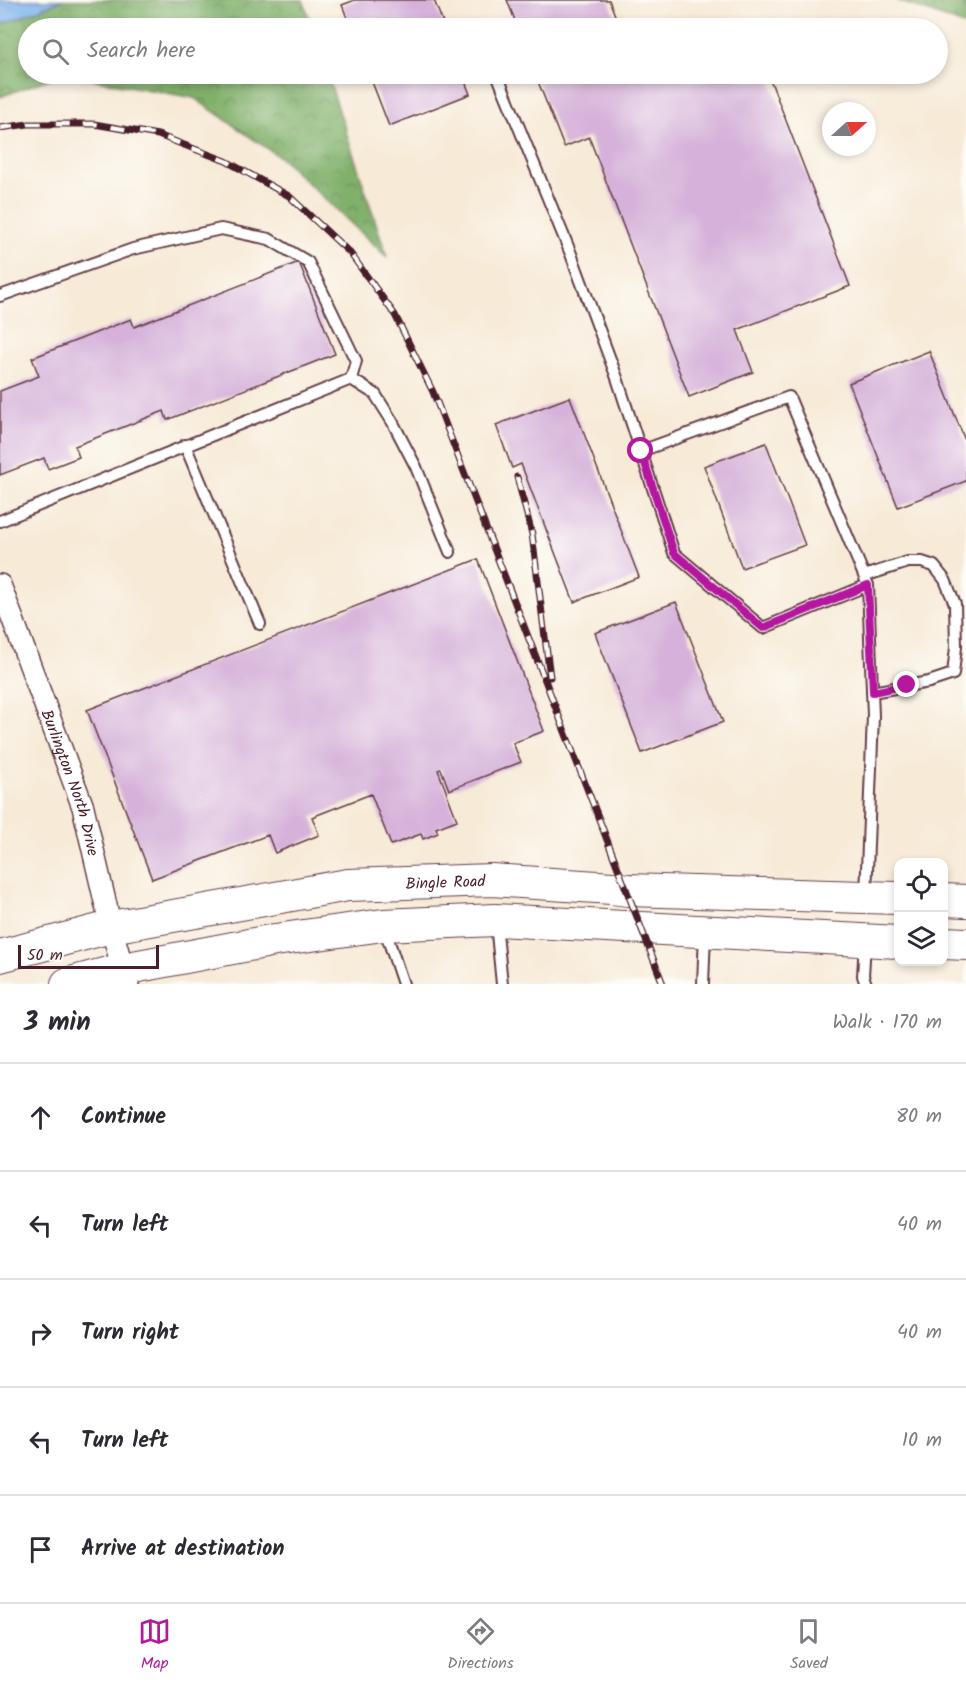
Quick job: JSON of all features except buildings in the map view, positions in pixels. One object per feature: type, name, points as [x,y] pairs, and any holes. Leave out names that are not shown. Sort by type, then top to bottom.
[{"type":"main road","name":"Bingle Road","points":[[0,956],[111,927],[348,885],[492,880],[627,890],[894,898]]},
{"type":"main road","points":[[492,880],[495,920]]},
{"type":"main road","points":[[865,941],[866,896]]},
{"type":"main road","points":[[948,900],[966,901]]},
{"type":"main road","points":[[67,984],[126,976],[275,940],[383,925],[495,920],[894,942]]},
{"type":"main road","points":[[948,944],[966,944]]},
{"type":"street","name":"Burlington North Drive","points":[[0,585],[83,807],[111,927],[126,976]]},
{"type":"lane","points":[[501,84],[571,254],[617,378],[674,553],[763,628],[908,562],[922,562],[934,566],[945,580],[955,604],[956,647],[953,674],[929,682],[873,692]]},
{"type":"lane","points":[[0,296],[133,249],[221,229],[269,239],[308,262],[356,361],[351,379]]},
{"type":"lane","points":[[0,521],[351,379]]},
{"type":"lane","points":[[351,379],[375,394],[392,421],[416,467],[450,552]]},
{"type":"lane","points":[[641,451],[789,397],[866,580],[873,692],[866,896]]},
{"type":"lane","points":[[185,446],[260,624]]},
{"type":"lane","points":[[495,920],[502,984]]},
{"type":"lane","points":[[383,925],[403,984]]},
{"type":"lane","points":[[703,984],[705,931]]},
{"type":"lane","points":[[865,941],[863,976],[866,984]]},
{"type":"green space","points":[[63,0],[303,0],[309,18],[18,18],[18,84],[36,84],[0,97],[0,25]]},
{"type":"green space","points":[[897,0],[966,0],[966,26]]},
{"type":"green space","points":[[118,84],[330,84],[387,257],[281,158],[194,98]]},
{"type":"water","points":[[0,0],[63,0],[0,25]]},
{"type":"railway","points":[[0,128],[28,124],[94,124],[158,135],[226,161],[289,196],[350,253],[395,315],[433,392],[663,984]]},
{"type":"railway","points":[[517,477],[532,534],[550,677]]},
{"type":"route","points":[[641,451],[674,553],[763,628],[868,585],[873,692],[907,685]]}]
